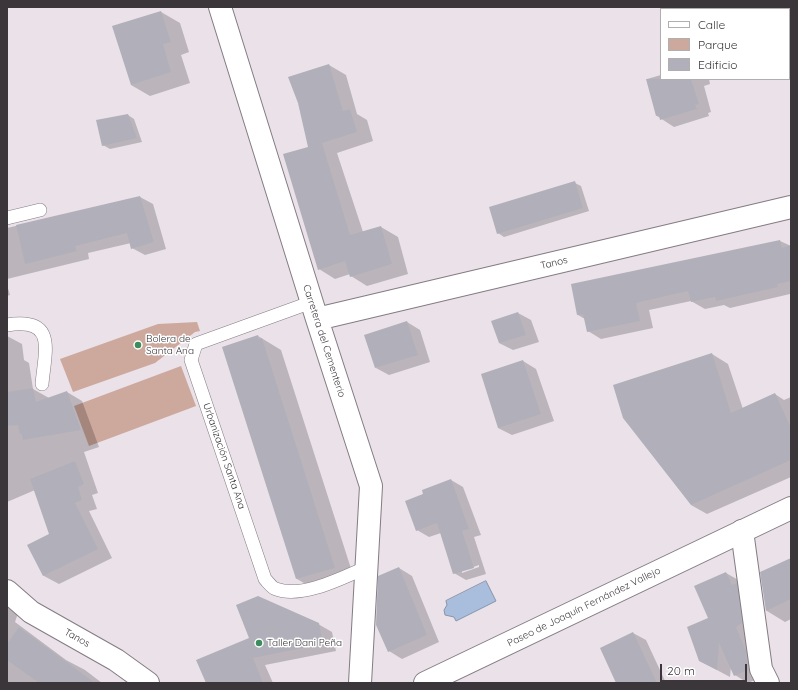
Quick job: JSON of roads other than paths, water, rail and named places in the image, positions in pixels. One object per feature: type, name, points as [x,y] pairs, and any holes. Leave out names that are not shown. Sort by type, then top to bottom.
[{"type":"street","name":"Carretera del Cementerio","points":[[220,7],[314,311],[371,486],[360,683]]},
{"type":"street","name":"Tanos","points":[[314,311],[791,206]]},
{"type":"street","name":"Paseo de Joaquín Fernández Vallejo","points":[[426,683],[791,508]]},
{"type":"street","points":[[742,531],[761,669],[768,683]]},
{"type":"street","name":"Tanos","points":[[7,591],[31,612],[116,660],[148,683]]},
{"type":"lane","points":[[7,218],[40,210]]},
{"type":"lane","name":"Urbanización Santa Ana","points":[[314,311],[196,344],[191,360],[266,579],[275,589],[291,592],[322,587],[367,567]]},
{"type":"lane","points":[[7,325],[26,323],[37,326],[43,333],[46,341],[42,384]]},
{"type":"water","points":[[486,581],[496,601],[456,621],[454,617],[445,615],[444,610],[447,605],[446,601]]},
{"type":"place","name":"Bolera de Santa Ana","points":[[138,345]]},
{"type":"place","name":"Taller Dani Peña","points":[[259,643]]}]
